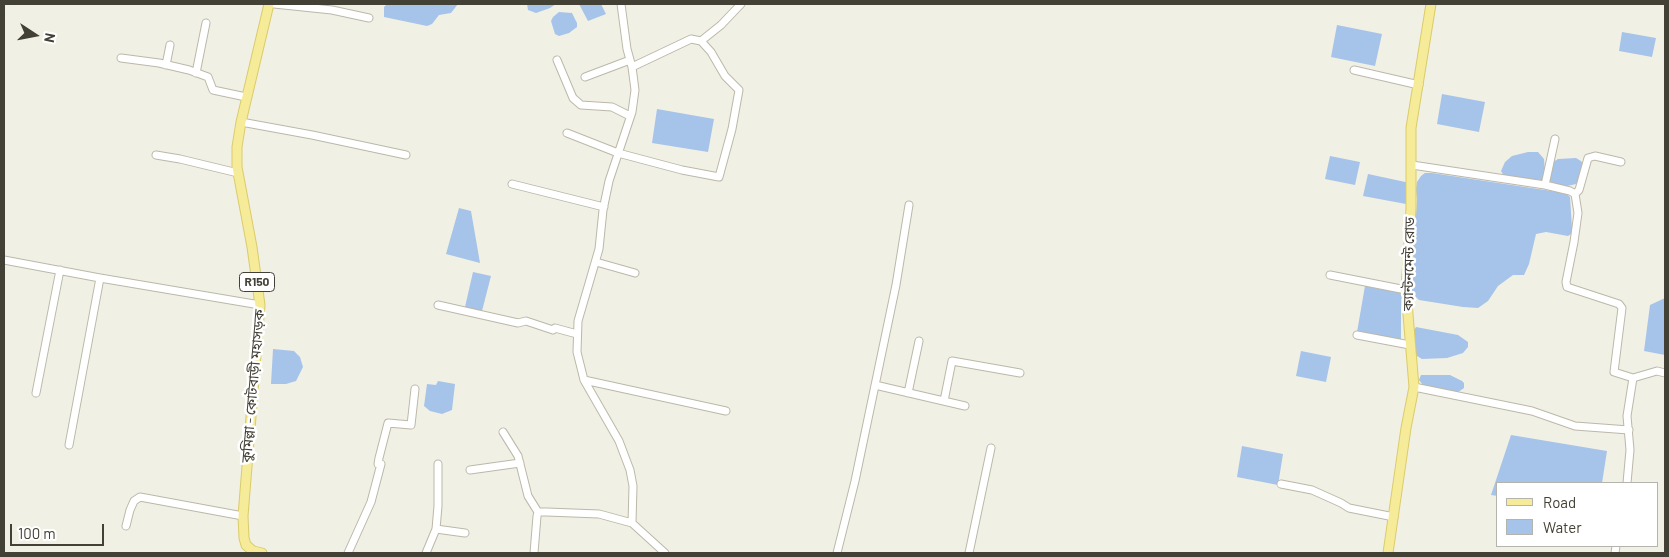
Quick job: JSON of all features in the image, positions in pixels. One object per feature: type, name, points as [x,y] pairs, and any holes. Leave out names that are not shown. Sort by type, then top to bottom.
[{"type":"main road","name":"কুমিল্লা - কোটবাড়ী মহাসড়ক","points":[[256,552],[246,545],[243,516],[260,305],[238,172],[237,147],[246,97],[269,4]]},
{"type":"main road","name":"ক্যান্টনমেন্ট রোড","points":[[1388,553],[1406,428],[1414,387],[1406,290],[1412,165],[1411,128],[1431,4]]},
{"type":"street","points":[[274,4],[324,6],[369,18]]},
{"type":"street","points":[[621,4],[625,42],[635,90],[630,116],[609,182],[599,249],[578,322],[577,352],[584,380],[619,441],[630,470],[634,486],[632,523]]},
{"type":"street","points":[[701,42],[741,4]]},
{"type":"street","points":[[196,73],[206,23]]},
{"type":"street","points":[[567,133],[618,153],[682,170],[719,177],[732,129],[739,90],[725,76],[711,52],[701,42],[691,40],[631,64],[585,77]]},
{"type":"street","points":[[166,65],[170,45]]},
{"type":"street","points":[[121,58],[166,65],[196,73],[208,78],[213,90],[246,97]]},
{"type":"street","points":[[557,60],[573,98],[581,105],[612,107],[630,116]]},
{"type":"street","points":[[1354,70],[1419,85]]},
{"type":"street","points":[[241,122],[329,138],[406,155]]},
{"type":"street","points":[[1545,185],[1555,139]]},
{"type":"street","points":[[156,155],[238,172]]},
{"type":"street","points":[[1575,194],[1579,190],[1588,158],[1595,156],[1621,162]]},
{"type":"street","points":[[1412,165],[1545,185],[1575,194]]},
{"type":"street","points":[[512,184],[604,207]]},
{"type":"street","points":[[1575,194],[1578,213],[1566,282],[1567,287],[1619,304],[1622,308],[1613,370],[1615,373],[1633,378],[1657,371],[1665,373]]},
{"type":"street","points":[[837,553],[855,481],[896,285],[909,205]]},
{"type":"street","points":[[4,260],[260,305]]},
{"type":"street","points":[[596,262],[636,273]]},
{"type":"street","points":[[36,393],[60,270]]},
{"type":"street","points":[[1330,275],[1406,290]]},
{"type":"street","points":[[69,445],[100,278]]},
{"type":"street","points":[[438,305],[518,323],[526,321],[553,330],[555,328],[577,334]]},
{"type":"street","points":[[1357,335],[1410,344]]},
{"type":"street","points":[[908,392],[919,342]]},
{"type":"street","points":[[944,401],[952,360],[1020,372]]},
{"type":"street","points":[[1627,482],[1630,450],[1627,416],[1633,378]]},
{"type":"street","points":[[584,380],[726,411]]},
{"type":"street","points":[[874,385],[965,406]]},
{"type":"street","points":[[1414,387],[1532,411],[1575,426],[1629,430]]},
{"type":"street","points":[[348,553],[371,502],[381,464],[378,464],[388,423],[411,425],[415,389]]},
{"type":"street","points":[[503,432],[518,456],[528,496],[538,512],[534,553]]},
{"type":"street","points":[[969,553],[990,448]]},
{"type":"street","points":[[470,470],[520,463]]},
{"type":"street","points":[[426,553],[436,529],[438,464]]},
{"type":"street","points":[[1281,484],[1312,490],[1349,508],[1394,517]]},
{"type":"street","points":[[126,526],[134,501],[140,497],[243,516]]},
{"type":"street","points":[[538,512],[599,514],[632,523],[665,553]]},
{"type":"street","points":[[436,529],[465,533]]},
{"type":"water","points":[[387,4],[458,4],[451,13],[439,15],[432,24],[427,26],[384,17],[384,7]]},
{"type":"water","points":[[527,4],[556,4],[536,13],[528,10]]},
{"type":"water","points":[[579,4],[601,4],[606,14],[588,21]]},
{"type":"water","points":[[559,12],[572,13],[577,27],[569,33],[559,36],[555,34],[551,21]]},
{"type":"water","points":[[1337,25],[1382,34],[1375,66],[1331,57]]},
{"type":"water","points":[[1622,32],[1656,38],[1652,57],[1619,51]]},
{"type":"water","points":[[1442,94],[1485,102],[1479,132],[1437,124]]},
{"type":"water","points":[[657,109],[714,119],[708,152],[652,143]]},
{"type":"water","points":[[1528,152],[1538,152],[1544,159],[1545,172],[1543,180],[1504,176],[1501,171],[1505,162],[1512,156]]},
{"type":"water","points":[[1330,156],[1360,162],[1355,185],[1325,179]]},
{"type":"water","points":[[1576,158],[1583,164],[1580,179],[1576,184],[1567,186],[1555,184],[1547,180],[1553,162],[1558,159]]},
{"type":"water","points":[[1425,173],[1565,193],[1570,197],[1571,234],[1568,236],[1546,232],[1536,234],[1529,264],[1524,275],[1513,275],[1498,286],[1488,301],[1478,308],[1419,300],[1411,290],[1417,200],[1416,189],[1417,182]]},
{"type":"water","points":[[1368,174],[1410,183],[1406,204],[1363,196]]},
{"type":"water","points":[[459,208],[471,211],[480,263],[446,254]]},
{"type":"water","points":[[473,272],[491,276],[482,311],[465,307]]},
{"type":"water","points":[[1365,286],[1401,293],[1401,341],[1357,332]]},
{"type":"water","points":[[1665,298],[1665,355],[1644,351],[1650,305]]},
{"type":"water","points":[[1416,327],[1458,335],[1468,342],[1468,347],[1463,353],[1447,358],[1422,359],[1417,356],[1414,349],[1413,332]]},
{"type":"water","points":[[273,349],[294,351],[300,357],[303,367],[296,381],[286,384],[271,384]]},
{"type":"water","points":[[1301,351],[1331,357],[1326,382],[1296,376]]},
{"type":"water","points":[[1421,375],[1450,375],[1462,381],[1464,388],[1458,392],[1423,385],[1419,380]]},
{"type":"water","points":[[438,381],[455,384],[452,410],[442,414],[430,411],[424,406],[427,384],[436,385]]},
{"type":"water","points":[[1511,435],[1607,451],[1602,482],[1496,482],[1496,496],[1491,495]]},
{"type":"water","points":[[1242,446],[1283,454],[1278,485],[1237,477]]}]
